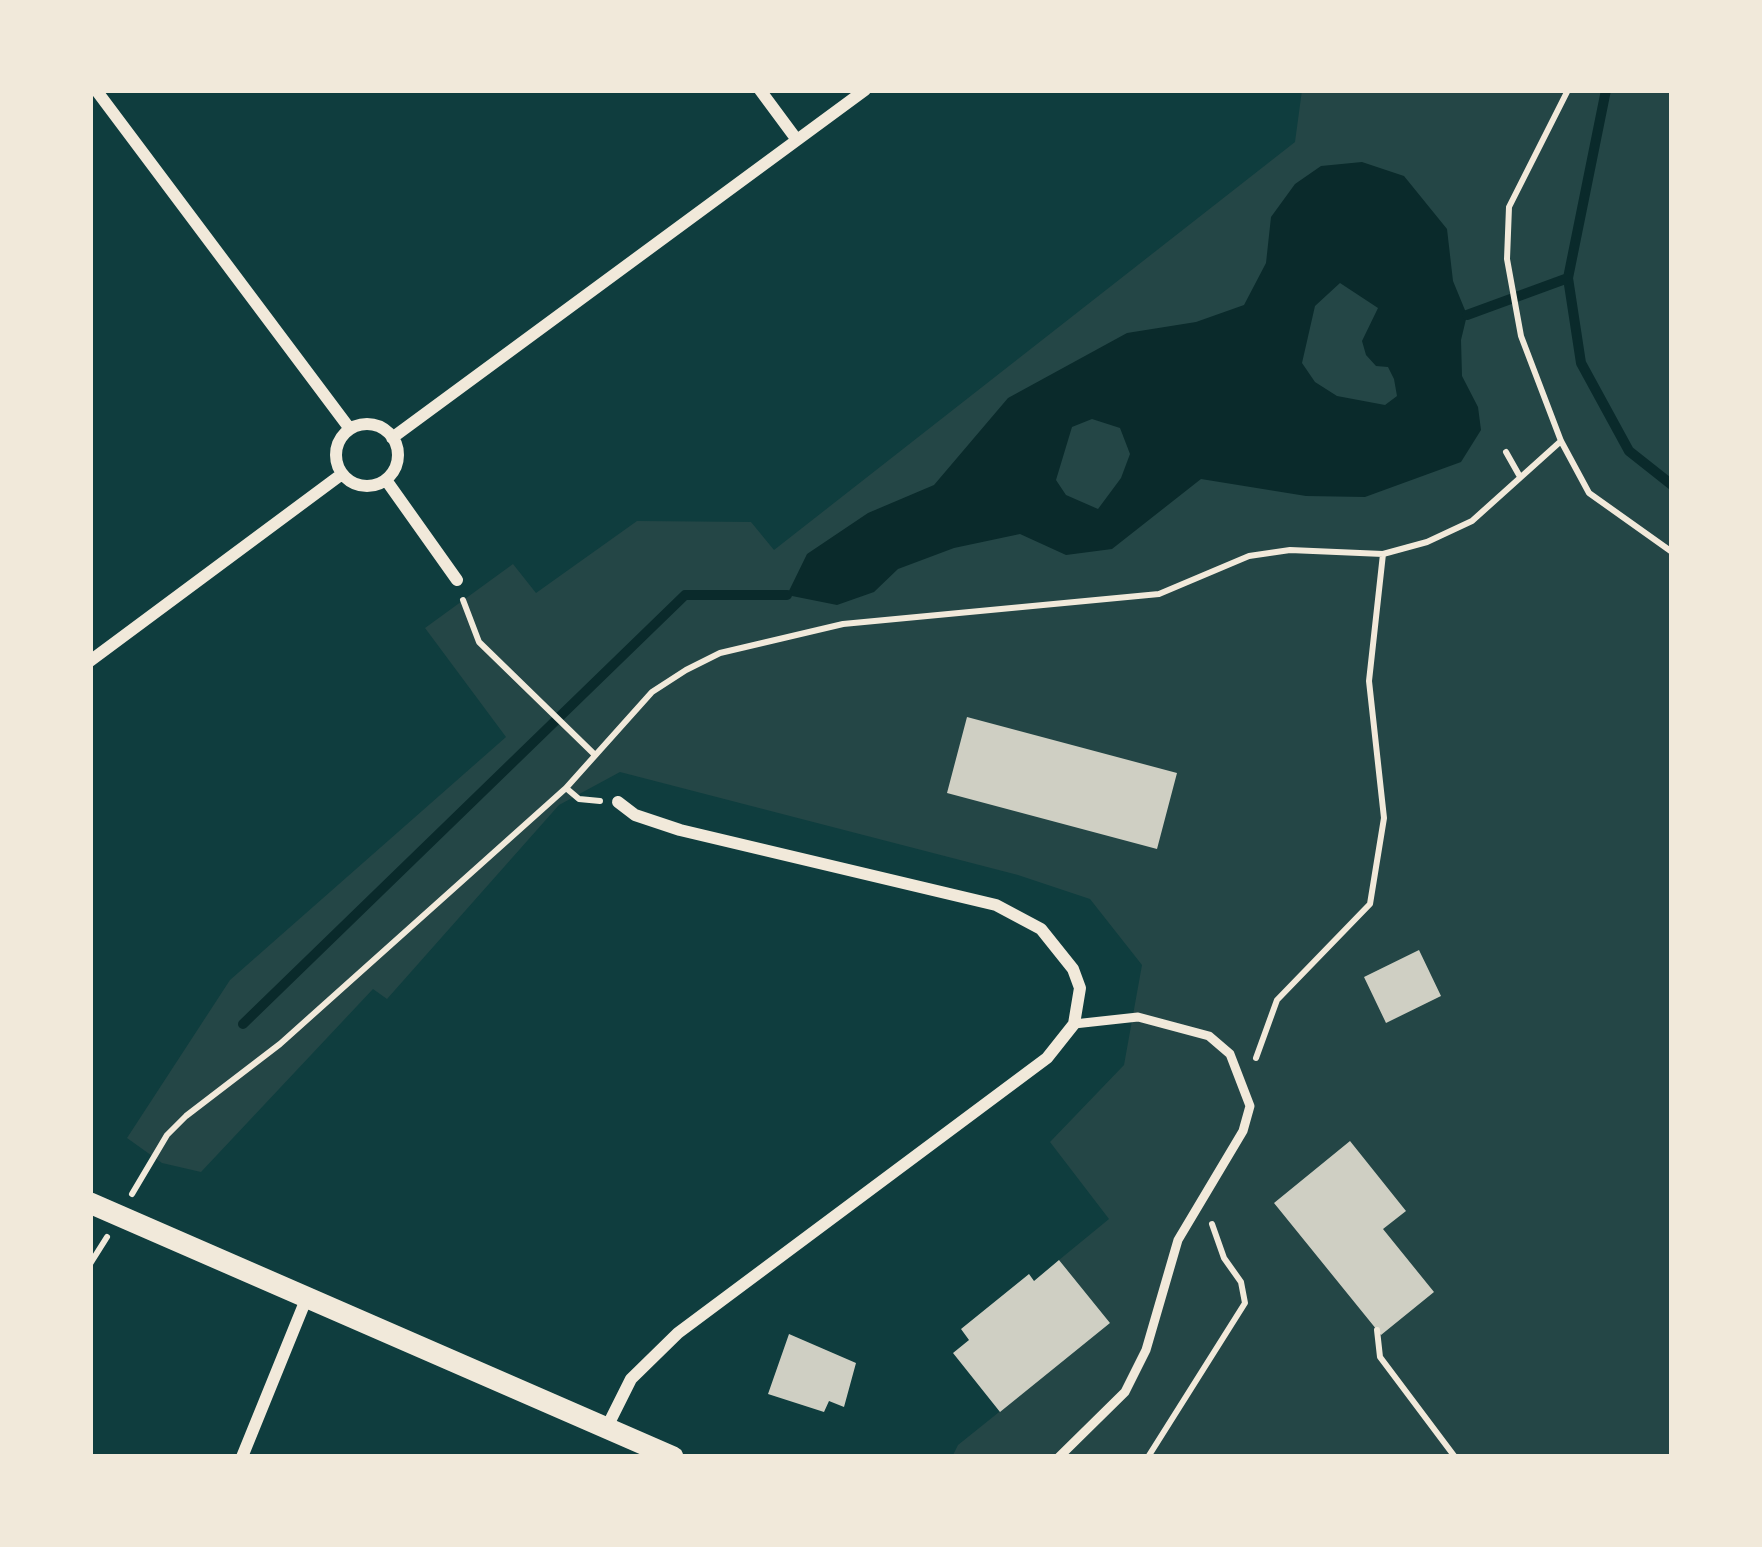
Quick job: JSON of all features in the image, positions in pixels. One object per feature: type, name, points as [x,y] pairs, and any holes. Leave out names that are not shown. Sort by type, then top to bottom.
[{"type":"street","points":[[95,90],[350,429]]},
{"type":"street","points":[[760,90],[797,140]]},
{"type":"street","points":[[392,438],[866,90]]},
{"type":"street","points":[[377,426],[392,438],[397,465],[386,480],[367,486],[342,474],[338,445],[350,429],[377,426]]},
{"type":"street","points":[[90,661],[342,474]]},
{"type":"street","points":[[386,480],[457,580]]},
{"type":"street","points":[[606,1429],[632,1379],[661,1348],[1047,1058],[1074,1024],[1080,988],[1073,969],[1041,928],[1018,914],[680,830],[634,815],[618,802]]},
{"type":"street","points":[[90,1203],[673,1457]]},
{"type":"street","points":[[242,1457],[307,1297]]},
{"type":"lane","points":[[1059,1457],[1125,1392],[1147,1350],[1172,1256],[1244,1132],[1250,1106],[1244,1079],[1230,1054],[1209,1036],[1138,1016],[1074,1024]]},
{"type":"path","points":[[1568,90],[1509,207],[1507,259],[1521,336],[1561,441],[1572,453],[1589,493],[1672,552]]},
{"type":"path","points":[[133,1192],[167,1135],[186,1116],[240,1079],[566,788],[652,692],[720,653],[843,624],[1159,593],[1249,556],[1291,550],[1383,554],[1427,542],[1472,520],[1561,441]]},
{"type":"path","points":[[1506,452],[1519,475]]},
{"type":"path","points":[[1244,1079],[1276,1000],[1370,904],[1384,818],[1369,681],[1383,554]]},
{"type":"path","points":[[457,580],[470,625],[493,656],[594,754]]},
{"type":"path","points":[[566,788],[579,800],[618,802]]},
{"type":"path","points":[[1148,1457],[1245,1303],[1218,1230],[1198,1208]]},
{"type":"path","points":[[90,1264],[104,1242]]},
{"type":"path","points":[[1377,1330],[1380,1357],[1454,1457]]},
{"type":"shaded area","points":[[1302,90],[1672,90],[1672,1457],[952,1457],[958,1445],[1110,1323],[1059,1260],[1109,1219],[1050,1142],[1124,1065],[1142,965],[1090,899],[1018,875],[620,772],[559,805],[387,999],[373,989],[201,1172],[162,1163],[127,1138],[230,980],[506,737],[425,628],[513,564],[536,593],[637,521],[751,522],[774,550],[1295,142]]},
{"type":"shaded area","points":[[1362,162],[1404,176],[1447,229],[1453,281],[1467,315],[1461,340],[1462,376],[1478,407],[1481,430],[1461,462],[1365,497],[1306,496],[1201,479],[1112,549],[1066,555],[1020,534],[954,548],[898,569],[874,592],[837,605],[787,595],[807,554],[868,513],[934,485],[1008,398],[1127,333],[1196,322],[1244,305],[1266,263],[1271,217],[1295,184],[1321,166]],"holes":[[[1340,283],[1378,308],[1362,341],[1366,355],[1376,366],[1388,367],[1394,379],[1397,396],[1385,405],[1337,396],[1315,382],[1302,363],[1315,306]],[[1092,419],[1120,428],[1130,454],[1121,478],[1098,509],[1066,495],[1056,480],[1072,427]]]},
{"type":"building","points":[[967,717],[1177,773],[1157,849],[947,793]]},
{"type":"building","points":[[1419,950],[1441,996],[1386,1023],[1364,977]]},
{"type":"building","points":[[1350,1141],[1406,1211],[1383,1229],[1434,1292],[1381,1335],[1274,1203]]},
{"type":"building","points":[[1059,1260],[1110,1323],[1000,1412],[953,1353],[969,1340],[961,1329],[1029,1274],[1034,1281]]},
{"type":"building","points":[[789,1334],[856,1363],[844,1407],[829,1401],[824,1412],[768,1394]]},
{"type":"waterway","points":[[1606,90],[1568,278],[1581,363],[1629,451],[1672,485]]},
{"type":"waterway","points":[[1467,315],[1568,278]]},
{"type":"waterway","points":[[243,1024],[685,595],[787,595]]}]
